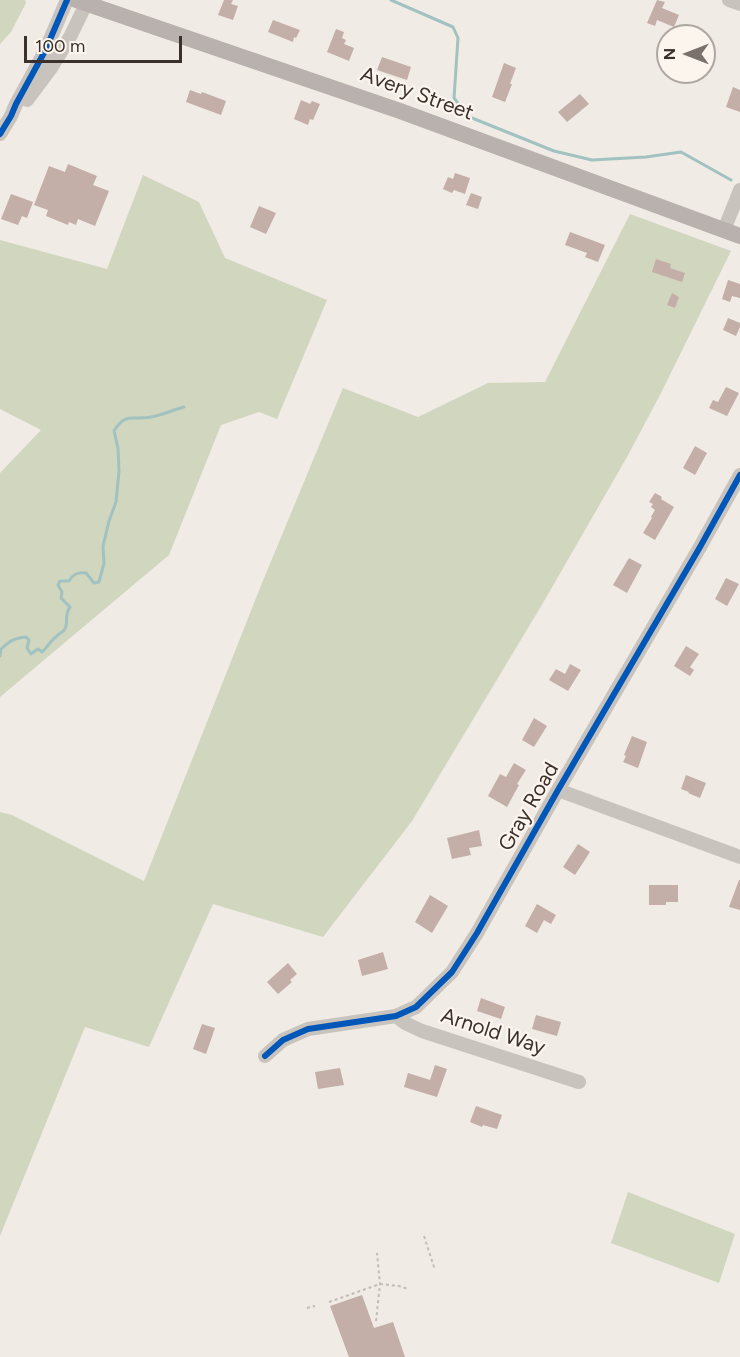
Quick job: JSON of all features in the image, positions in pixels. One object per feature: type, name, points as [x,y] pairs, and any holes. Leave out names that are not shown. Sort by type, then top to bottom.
[{"type":"main road","name":"Avery Street","points":[[84,1],[400,111],[732,233]]},
{"type":"street","points":[[0,134],[45,51],[67,0]]},
{"type":"street","points":[[729,0],[740,4]]},
{"type":"street","points":[[11,116],[21,108],[51,68],[70,37],[84,1]]},
{"type":"street","points":[[732,233],[740,190]]},
{"type":"street","name":"Gray Road","points":[[265,1056],[284,1040],[308,1029],[396,1016],[416,1007],[452,972],[477,933],[740,475]]},
{"type":"street","points":[[558,790],[740,857]]},
{"type":"street","name":"Arnold Way","points":[[396,1016],[422,1031],[579,1082]]},
{"type":"path","points":[[424,1236],[435,1269]]},
{"type":"path","points":[[376,1321],[380,1284],[377,1253]]},
{"type":"path","points":[[329,1302],[380,1284],[408,1289]]},
{"type":"path","points":[[308,1308],[315,1306]]},
{"type":"green space","points":[[0,0],[25,0],[26,3],[11,32],[0,44]]},
{"type":"green space","points":[[143,175],[199,202],[225,258],[327,300],[277,419],[259,412],[221,425],[169,555],[0,697],[0,473],[41,430],[0,409],[0,240],[107,269]]},
{"type":"green space","points":[[630,214],[731,251],[627,457],[543,603],[412,821],[323,937],[213,904],[149,1047],[85,1027],[0,1236],[0,812],[12,815],[144,881],[262,583],[343,388],[418,417],[488,383],[545,382]]},
{"type":"green space","points":[[628,1192],[735,1234],[719,1283],[611,1243]]},
{"type":"building","points":[[224,0],[233,0],[231,4],[238,6],[233,20],[218,15]]},
{"type":"building","points":[[657,0],[665,2],[662,8],[679,15],[675,24],[667,24],[657,20],[655,26],[647,23]]},
{"type":"building","points":[[273,20],[300,30],[293,42],[268,32]]},
{"type":"building","points":[[336,29],[344,32],[342,38],[346,40],[344,44],[354,48],[349,61],[327,52]]},
{"type":"building","points":[[382,57],[411,67],[407,80],[377,70]]},
{"type":"building","points":[[504,63],[516,68],[505,102],[492,97]]},
{"type":"building","points":[[733,87],[740,90],[740,112],[726,107]]},
{"type":"building","points":[[190,90],[226,101],[221,115],[186,102]]},
{"type":"building","points":[[580,94],[589,104],[567,122],[558,112]]},
{"type":"building","points":[[301,100],[310,104],[312,101],[320,104],[313,120],[310,119],[308,125],[294,119]]},
{"type":"building","points":[[68,164],[97,176],[93,185],[109,191],[95,226],[78,219],[76,225],[69,222],[68,225],[46,216],[48,210],[34,205],[49,166],[65,172]]},
{"type":"building","points":[[455,173],[470,178],[465,194],[454,190],[452,193],[443,189],[448,177],[453,179]]},
{"type":"building","points":[[471,193],[482,197],[478,209],[466,205]]},
{"type":"building","points":[[11,194],[33,202],[27,218],[22,216],[18,225],[1,219]]},
{"type":"building","points":[[259,206],[276,213],[266,234],[250,227]]},
{"type":"building","points":[[570,232],[605,245],[598,262],[585,257],[587,253],[565,245]]},
{"type":"building","points":[[656,259],[671,264],[670,268],[685,273],[682,282],[652,272]]},
{"type":"building","points":[[728,280],[740,284],[740,298],[732,296],[730,302],[722,299]]},
{"type":"building","points":[[672,293],[679,297],[675,308],[667,305]]},
{"type":"building","points":[[728,318],[740,323],[736,336],[723,330]]},
{"type":"building","points":[[726,387],[739,393],[727,416],[709,408],[713,400],[718,402]]},
{"type":"building","points":[[695,446],[707,453],[695,475],[683,468]]},
{"type":"building","points":[[655,493],[674,507],[655,540],[643,533],[655,510],[651,507],[653,504],[649,502]]},
{"type":"building","points":[[629,558],[642,565],[627,593],[613,585]]},
{"type":"building","points":[[726,578],[739,584],[727,606],[715,599]]},
{"type":"building","points":[[686,646],[699,654],[690,667],[694,670],[690,676],[674,666]]},
{"type":"building","points":[[570,664],[581,670],[568,691],[549,680],[556,669],[565,674]]},
{"type":"building","points":[[534,718],[547,726],[534,747],[522,740]]},
{"type":"building","points":[[632,736],[647,742],[638,768],[623,762]]},
{"type":"building","points":[[514,763],[526,770],[507,807],[488,796],[500,774],[506,777]]},
{"type":"building","points":[[686,775],[706,783],[700,798],[681,789]]},
{"type":"building","points":[[479,830],[482,846],[469,848],[471,855],[452,859],[447,838]]},
{"type":"building","points":[[578,844],[590,852],[575,875],[563,867]]},
{"type":"building","points":[[740,880],[740,910],[729,907]]},
{"type":"building","points":[[649,885],[678,885],[678,902],[649,905]]},
{"type":"building","points":[[430,895],[448,906],[432,933],[415,922]]},
{"type":"building","points":[[537,904],[556,915],[551,924],[544,920],[537,933],[525,926]]},
{"type":"building","points":[[383,952],[388,969],[362,976],[358,960]]},
{"type":"building","points":[[288,963],[297,974],[290,980],[292,982],[278,994],[267,982]]},
{"type":"building","points":[[481,998],[505,1007],[501,1019],[477,1011]]},
{"type":"building","points":[[536,1015],[561,1022],[557,1036],[532,1029]]},
{"type":"building","points":[[202,1024],[215,1028],[206,1054],[193,1049]]},
{"type":"building","points":[[435,1065],[447,1069],[437,1097],[404,1087],[408,1073],[430,1080]]},
{"type":"building","points":[[340,1068],[344,1085],[318,1089],[315,1072]]},
{"type":"building","points":[[476,1106],[502,1115],[497,1129],[483,1125],[482,1127],[470,1122]]},
{"type":"building","points":[[362,1295],[374,1328],[393,1322],[405,1357],[349,1357],[330,1306]]},
{"type":"waterway","points":[[391,0],[453,27],[458,38],[454,98],[467,116],[554,151],[592,160],[646,157],[681,152],[731,180]]},
{"type":"waterway","points":[[0,656],[1,649],[7,644],[15,639],[26,637],[29,640],[27,648],[31,654],[38,649],[42,652],[64,630],[70,607],[61,598],[62,592],[58,585],[60,581],[69,581],[78,573],[86,573],[94,583],[99,582],[104,563],[103,546],[116,502],[119,471],[118,448],[114,431],[118,425],[126,419],[151,417],[184,407]]},
{"type":"cycle path","points":[[0,134],[45,51],[67,0]]},
{"type":"cycle path","points":[[265,1056],[283,1040],[308,1029],[396,1016],[416,1007],[452,972],[477,933],[740,475]]}]
